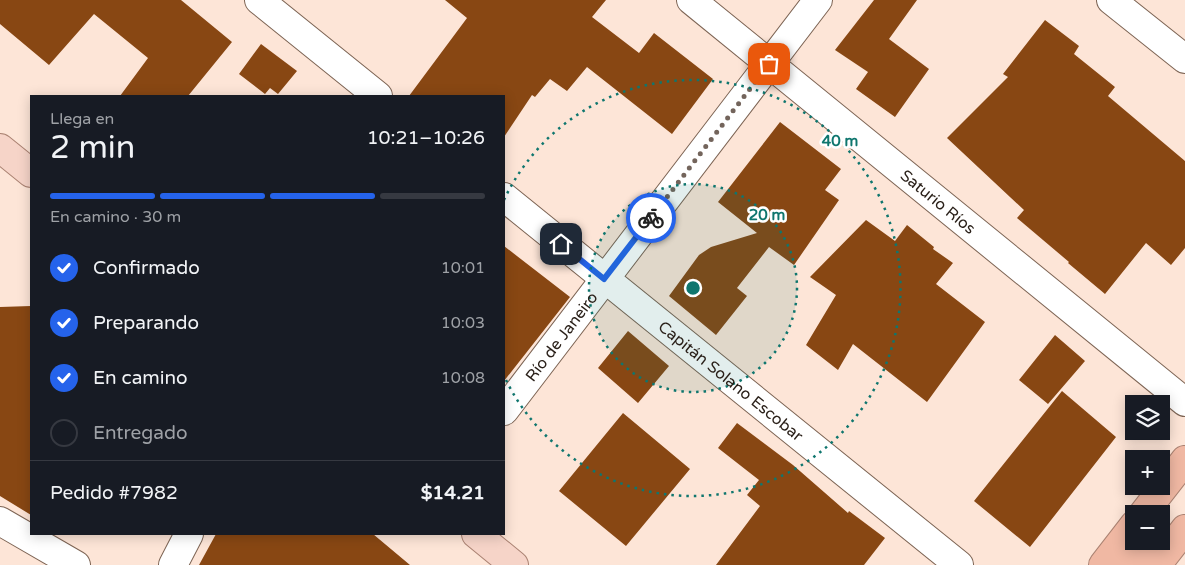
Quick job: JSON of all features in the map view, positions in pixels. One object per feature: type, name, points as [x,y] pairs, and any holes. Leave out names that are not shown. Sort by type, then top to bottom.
[{"type":"highway","points":[[1170,480],[1185,460]]},
{"type":"highway","points":[[1150,505],[1158,495]]},
{"type":"highway","points":[[1157,565],[1185,529]]},
{"type":"highway","points":[[1103,565],[1125,537]]},
{"type":"highway","points":[[1128,565],[1138,550]]},
{"type":"main road","points":[[0,148],[30,172]]},
{"type":"main road","points":[[477,535],[514,565]]},
{"type":"street","points":[[259,0],[377,95]]},
{"type":"street","name":"Saturio Ríos","points":[[691,0],[1185,402]]},
{"type":"street","name":"Río de Janeiro","points":[[505,410],[818,0]]},
{"type":"street","points":[[1111,0],[1185,59]]},
{"type":"street","name":"Capitán Solano Escobar","points":[[505,198],[959,565]]},
{"type":"street","points":[[0,521],[76,565]]},
{"type":"street","points":[[174,565],[189,535]]},
{"type":"building","points":[[0,0],[181,0],[232,42],[189,95],[121,95],[148,58],[94,14],[49,65],[0,24]]},
{"type":"building","points":[[445,0],[606,0],[592,17],[639,53],[654,33],[713,79],[672,134],[587,67],[567,91],[550,79],[535,97],[532,95],[505,136],[505,95],[410,95],[467,18]]},
{"type":"building","points":[[874,0],[917,0],[889,39],[929,69],[895,117],[856,89],[868,72],[835,50]]},
{"type":"building","points":[[1045,20],[1079,46],[1074,54],[1115,87],[1108,96],[1185,161],[1185,248],[1171,265],[1146,243],[1105,294],[1017,218],[1024,210],[947,138],[1008,77],[1003,74]]},
{"type":"building","points":[[261,44],[297,71],[278,94],[270,88],[265,94],[239,74]]},
{"type":"building","points":[[780,122],[841,169],[825,190],[839,200],[794,265],[769,247],[737,288],[747,296],[716,335],[669,296],[699,255],[711,247],[757,233],[718,202]]},
{"type":"building","points":[[866,220],[895,241],[907,225],[934,247],[933,249],[953,263],[936,284],[985,322],[927,402],[853,344],[838,370],[806,345],[836,295],[810,277]]},
{"type":"building","points":[[505,247],[570,297],[505,380]]},
{"type":"building","points":[[30,306],[30,514],[0,496],[0,307]]},
{"type":"building","points":[[628,331],[669,366],[638,403],[598,368]]},
{"type":"building","points":[[1055,335],[1085,361],[1048,404],[1019,380]]},
{"type":"building","points":[[1062,391],[1116,437],[1030,547],[974,501]]},
{"type":"building","points":[[623,413],[690,469],[626,546],[559,491]]},
{"type":"building","points":[[737,423],[793,465],[848,513],[849,511],[885,538],[864,565],[716,565],[760,506],[747,495],[759,480],[718,448]]},
{"type":"building","points":[[215,535],[374,535],[410,565],[199,565]]},
{"type":"way so far","points":[[651,218],[769,64]]},
{"type":"route","points":[[561,244],[604,279],[651,218]]}]
